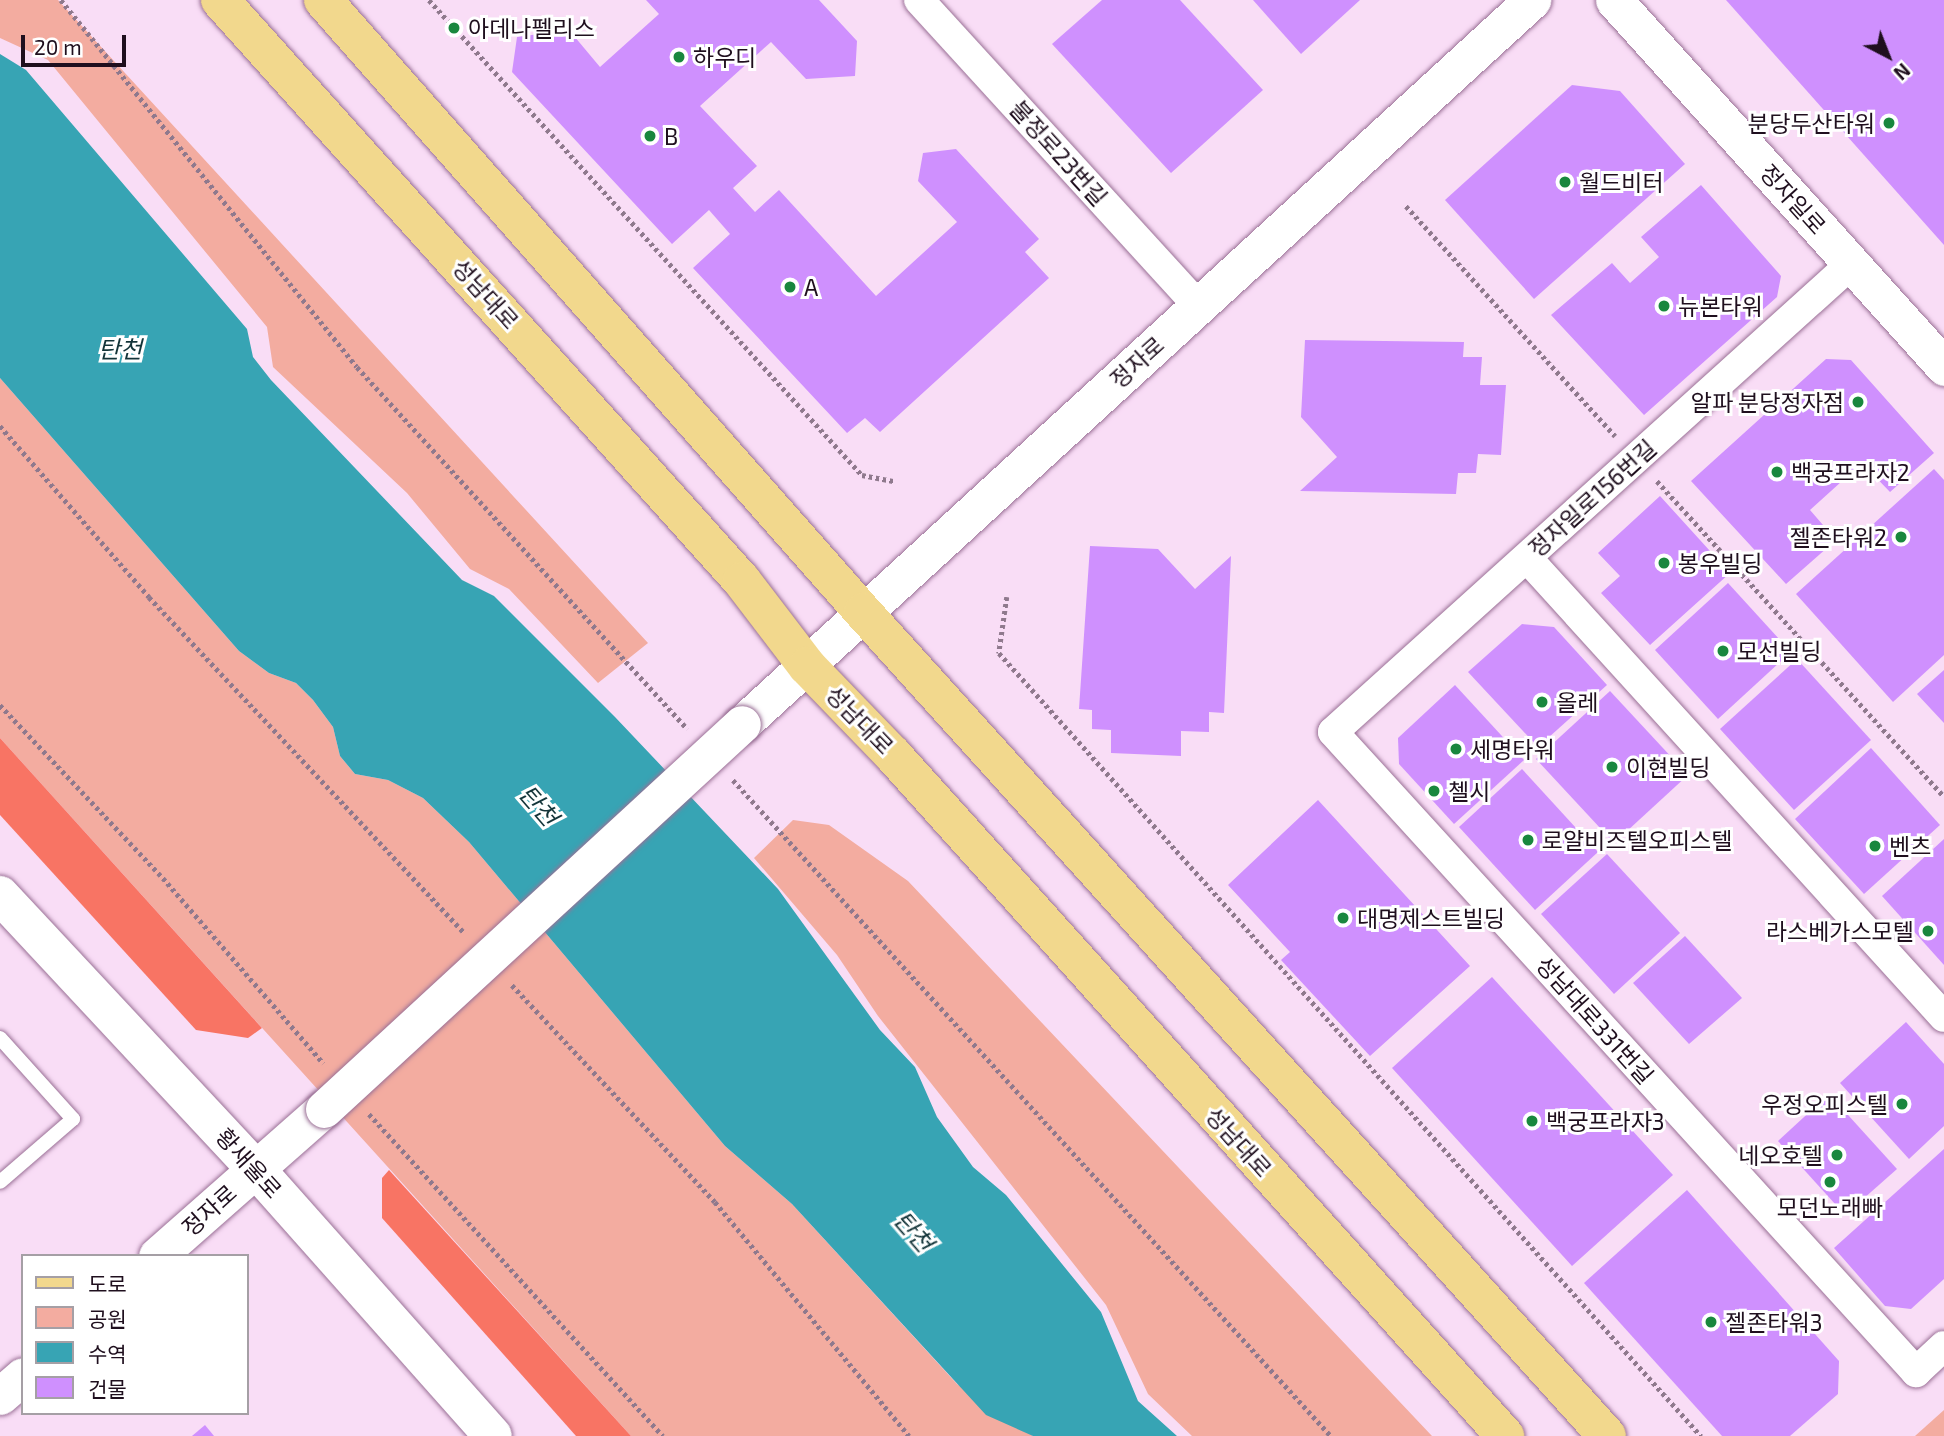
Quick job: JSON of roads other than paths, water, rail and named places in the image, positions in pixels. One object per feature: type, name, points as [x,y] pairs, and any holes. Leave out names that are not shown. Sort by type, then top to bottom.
[{"type":"main road","name":"성남대로","points":[[220,0],[742,581],[807,666],[893,755],[1505,1436]]},
{"type":"main road","points":[[323,0],[863,612],[1607,1436]]},
{"type":"main road","name":"황새울로","points":[[0,895],[255,1168],[493,1436]]},
{"type":"street","name":"불정로23번길","points":[[919,0],[1198,306]]},
{"type":"street","name":"정자로","points":[[159,1254],[324,1109],[1532,0]]},
{"type":"street","name":"정자일로","points":[[1614,0],[1944,367]]},
{"type":"street","name":"정자일로156번길","points":[[1334,732],[1851,264]]},
{"type":"street","points":[[1527,558],[1944,1017]]},
{"type":"street","name":"성남대로331번길","points":[[1334,732],[1916,1372],[1944,1346]]},
{"type":"street","points":[[0,1396],[21,1378]]},
{"type":"lane","points":[[0,1038],[73,1119],[0,1182]]},
{"type":"water","name":"탄천","points":[[0,54],[26,70],[247,329],[253,357],[271,380],[462,580],[494,596],[615,717],[778,889],[880,1030],[915,1067],[937,1117],[973,1167],[1006,1195],[1101,1312],[1138,1401],[1177,1436],[1033,1436],[986,1415],[792,1204],[725,1146],[469,842],[423,798],[388,780],[355,774],[340,756],[333,727],[313,700],[296,683],[269,673],[239,651],[0,378]]},
{"type":"place","name":"아데나펠리스","points":[[454,28]]},
{"type":"place","name":"하우디","points":[[679,57]]},
{"type":"place","name":"분당두산타워","points":[[1889,123]]},
{"type":"place","name":"B","points":[[650,136]]},
{"type":"place","name":"월드비터","points":[[1565,182]]},
{"type":"place","name":"A","points":[[790,287]]},
{"type":"place","name":"뉴본타워","points":[[1664,306]]},
{"type":"place","name":"알파 분당정자점","points":[[1858,402]]},
{"type":"place","name":"백궁프라자2","points":[[1777,472]]},
{"type":"place","name":"젤존타워2","points":[[1901,537]]},
{"type":"place","name":"봉우빌딩","points":[[1664,563]]},
{"type":"place","name":"모선빌딩","points":[[1723,651]]},
{"type":"place","name":"올레","points":[[1542,702]]},
{"type":"place","name":"세명타워","points":[[1456,749]]},
{"type":"place","name":"이현빌딩","points":[[1612,767]]},
{"type":"place","name":"첼시","points":[[1434,791]]},
{"type":"place","name":"로얄비즈텔오피스텔","points":[[1528,840]]},
{"type":"place","name":"벤츠","points":[[1875,846]]},
{"type":"place","name":"대명제스트빌딩","points":[[1343,918]]},
{"type":"place","name":"라스베가스모텔","points":[[1928,931]]},
{"type":"place","name":"우정오피스텔","points":[[1902,1104]]},
{"type":"place","name":"백궁프라자3","points":[[1532,1121]]},
{"type":"place","name":"네오호텔","points":[[1837,1155]]},
{"type":"place","name":"모던노래빠","points":[[1830,1182]]},
{"type":"place","name":"젤존타워3","points":[[1711,1322]]}]
